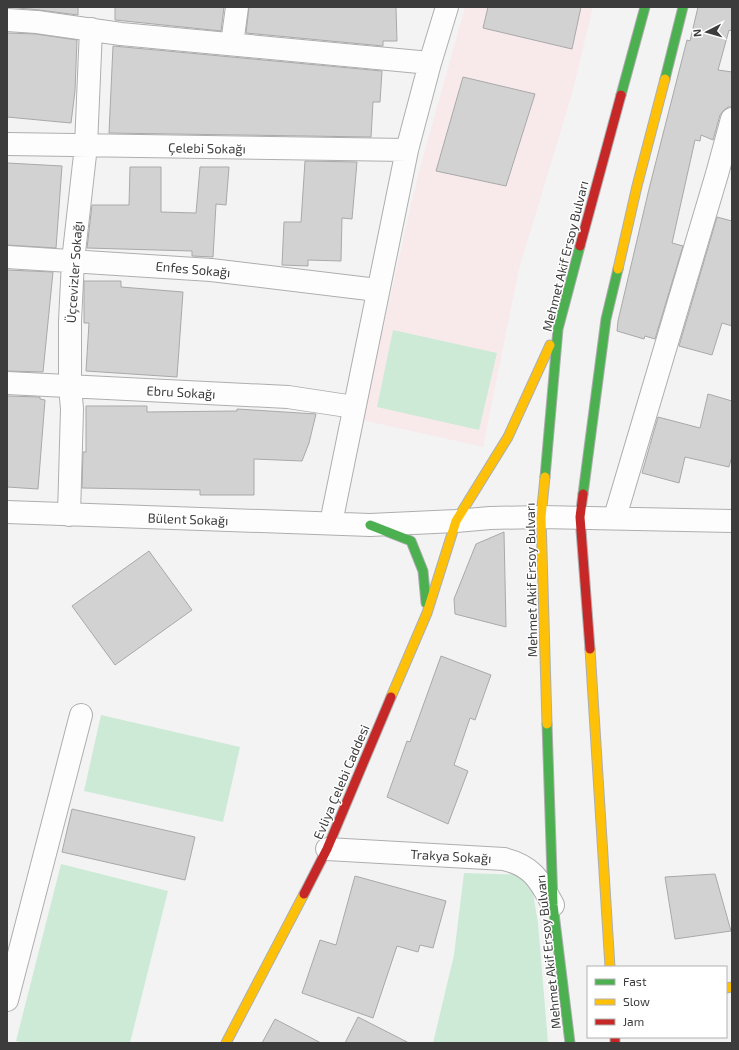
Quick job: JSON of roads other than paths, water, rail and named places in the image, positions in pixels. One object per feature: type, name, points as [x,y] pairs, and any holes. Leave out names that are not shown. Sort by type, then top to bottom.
[{"type":"main road","name":"Mehmet Akif Ersoy Bulvarı","points":[[570,1043],[553,905],[540,516],[558,329],[645,7]]},
{"type":"main road","points":[[610,966],[580,517],[606,319],[637,186],[683,7]]},
{"type":"main road","name":"Evliya Çelebi Caddesi","points":[[226,1043],[327,849],[427,613],[456,521],[508,437],[558,329]]},
{"type":"main road","points":[[370,525],[411,541],[423,570],[427,613]]},
{"type":"street","points":[[232,44],[237,7]]},
{"type":"street","points":[[331,523],[377,290],[407,150],[430,63],[447,7]]},
{"type":"street","points":[[7,20],[37,22],[121,34],[430,63]]},
{"type":"street","name":"Üçcevizler Sokağı","points":[[69,515],[72,409],[70,386],[70,321],[73,261],[86,146],[91,29]]},
{"type":"street","points":[[615,518],[725,176],[732,119]]},
{"type":"street","name":"Çelebi Sokağı","points":[[7,144],[407,150]]},
{"type":"street","name":"Enfes Sokağı","points":[[7,257],[211,270],[377,290]]},
{"type":"street","name":"Ebru Sokağı","points":[[7,382],[288,396],[354,407]]},
{"type":"street","name":"Bülent Sokağı","points":[[7,512],[370,525],[540,516],[615,518],[731,517]]},
{"type":"street","points":[[7,1000],[81,714]]},
{"type":"street","name":"Trakya Sokağı","points":[[327,849],[504,859],[515,862],[534,873],[553,905]]}]
